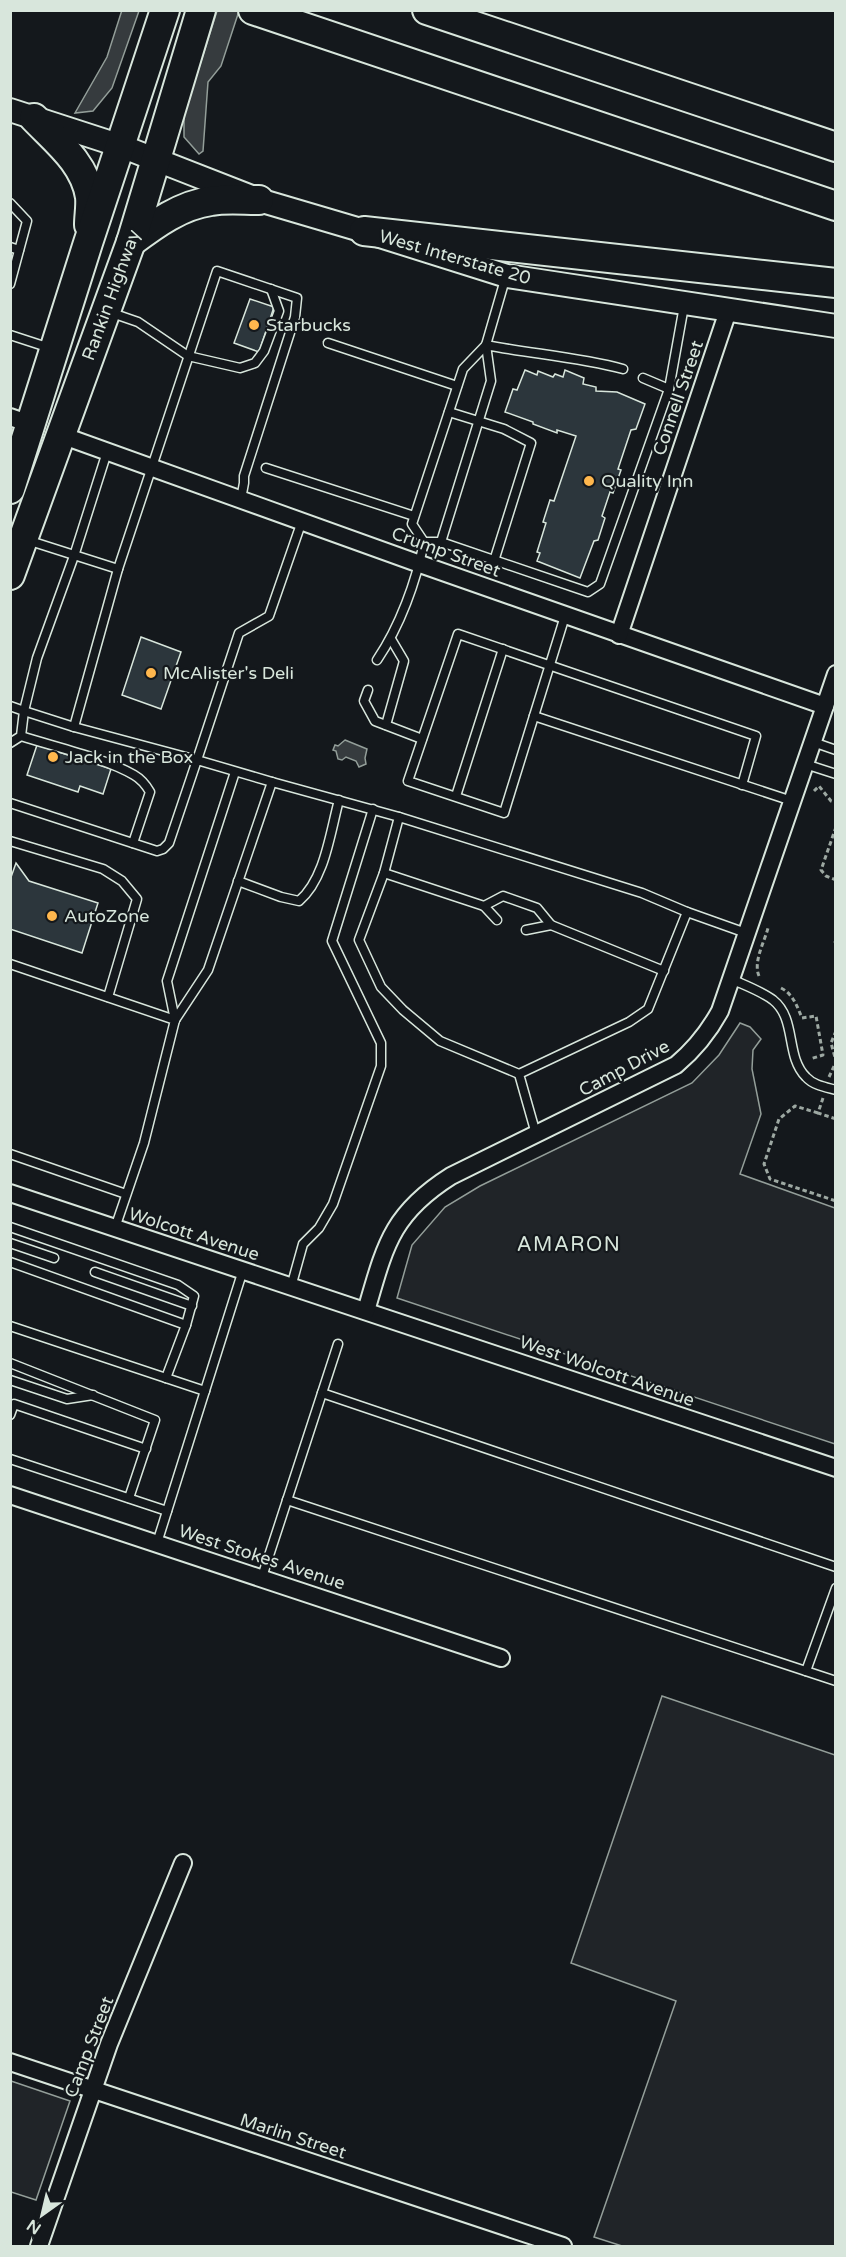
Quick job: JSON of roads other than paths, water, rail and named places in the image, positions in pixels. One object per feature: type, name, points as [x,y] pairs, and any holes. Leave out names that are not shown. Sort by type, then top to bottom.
[{"type":"highway","name":"Rankin Highway","points":[[12,477],[20,421],[54,349],[165,10]]},
{"type":"highway","name":"Rankin Highway","points":[[10,575],[17,531],[61,435],[131,242],[201,10]]},
{"type":"highway","points":[[253,10],[836,206]]},
{"type":"highway","points":[[427,10],[836,147]]},
{"type":"highway","points":[[22,114],[72,157],[81,171],[90,197],[88,243]]},
{"type":"highway","points":[[131,242],[155,224],[184,208],[211,201],[259,200]]},
{"type":"highway","points":[[364,231],[836,283]]},
{"type":"highway","points":[[61,435],[49,398],[77,308],[76,282]]},
{"type":"highway","points":[[17,531],[36,445],[20,421]]},
{"type":"main road","name":"West Interstate 20","points":[[22,114],[121,146],[259,200],[507,276],[836,326]]},
{"type":"street","name":"Connell Street","points":[[619,634],[728,311]]},
{"type":"street","name":"Crump Street","points":[[61,435],[565,616],[822,704]]},
{"type":"street","name":"Camp Drive","points":[[366,1311],[381,1258],[405,1213],[426,1192],[451,1176],[676,1065],[694,1050],[709,1031],[720,1011],[813,742],[822,704],[836,674]]},
{"type":"street","name":"Wolcott Avenue","points":[[10,1193],[366,1311]]},
{"type":"street","name":"West Wolcott Avenue","points":[[366,1311],[836,1468]]},
{"type":"street","name":"West Stokes Avenue","points":[[10,1496],[262,1577],[501,1658]]},
{"type":"street","name":"Camp Street","points":[[39,2247],[109,2044],[183,1863]]},
{"type":"street","name":"Marlin Street","points":[[10,2062],[563,2247]]},
{"type":"lane","points":[[10,203],[27,221],[15,249],[11,278]]},
{"type":"lane","points":[[74,727],[118,569],[217,271],[297,298],[295,317],[244,476],[241,499]]},
{"type":"lane","points":[[441,542],[490,381],[486,345],[507,276]]},
{"type":"lane","points":[[106,310],[138,322],[188,356],[240,368],[255,363],[264,351],[279,311],[271,289]]},
{"type":"lane","points":[[424,542],[441,542],[588,592],[600,584],[669,389],[685,302]]},
{"type":"lane","points":[[10,335],[54,349]]},
{"type":"lane","points":[[328,343],[457,386]]},
{"type":"lane","points":[[486,345],[564,356],[623,369]]},
{"type":"lane","points":[[377,660],[391,639],[420,564],[424,542],[412,524],[457,386],[463,369],[486,345]]},
{"type":"lane","points":[[643,378],[669,389]]},
{"type":"lane","points":[[449,412],[504,429],[531,443],[494,561]]},
{"type":"lane","points":[[21,736],[24,711],[37,658],[74,556],[107,452]]},
{"type":"lane","points":[[266,468],[414,516]]},
{"type":"lane","points":[[10,803],[157,851],[163,849],[169,843],[239,633],[269,616],[302,521]]},
{"type":"lane","points":[[17,531],[74,556],[118,569]]},
{"type":"lane","points":[[565,616],[550,664],[504,813],[408,781],[458,634],[550,664],[756,736],[742,785]]},
{"type":"lane","points":[[386,725],[404,662],[391,639]]},
{"type":"lane","points":[[456,796],[503,649]]},
{"type":"lane","points":[[368,690],[364,702],[375,721],[422,739]]},
{"type":"lane","points":[[10,706],[74,727],[399,817],[642,893],[746,933]]},
{"type":"lane","points":[[534,716],[792,801]]},
{"type":"lane","points":[[21,736],[108,764],[135,775],[146,784],[150,792],[133,843]]},
{"type":"lane","points":[[10,743],[21,736]]},
{"type":"lane","points":[[813,742],[836,750]]},
{"type":"lane","points":[[805,764],[836,774]]},
{"type":"lane","points":[[175,1020],[167,981],[235,772]]},
{"type":"lane","points":[[115,1228],[144,1143],[175,1020],[208,970],[272,782]]},
{"type":"lane","points":[[238,881],[281,897],[299,901],[317,880],[339,800]]},
{"type":"lane","points":[[291,1287],[303,1244],[319,1228],[333,1204],[381,1066],[381,1043],[332,941],[373,809]]},
{"type":"lane","points":[[399,817],[384,873],[359,940],[381,987],[403,1010],[440,1041],[519,1074],[629,1022],[648,1009],[687,912]]},
{"type":"lane","points":[[10,841],[103,869],[122,881],[137,899],[108,997]]},
{"type":"lane","points":[[384,873],[484,906],[496,920]]},
{"type":"lane","points":[[484,906],[503,896],[537,908],[551,925],[664,971]]},
{"type":"lane","points":[[526,930],[551,925]]},
{"type":"lane","points":[[10,964],[175,1020]]},
{"type":"lane","points":[[731,979],[773,1000],[788,1022],[796,1057],[805,1076],[817,1084],[836,1090]]},
{"type":"lane","points":[[519,1074],[536,1134]]},
{"type":"lane","points":[[10,1165],[12,1154],[126,1194]]},
{"type":"lane","points":[[10,1227],[178,1285],[194,1296],[186,1325],[166,1378]]},
{"type":"lane","points":[[10,1243],[54,1258]]},
{"type":"lane","points":[[10,1262],[186,1325]]},
{"type":"lane","points":[[157,1543],[243,1270]]},
{"type":"lane","points":[[95,1272],[192,1305]]},
{"type":"lane","points":[[10,1326],[205,1391]]},
{"type":"lane","points":[[262,1577],[338,1344]]},
{"type":"lane","points":[[10,1363],[155,1420],[129,1498]]},
{"type":"lane","points":[[10,1380],[67,1399],[93,1395]]},
{"type":"lane","points":[[322,1393],[836,1567]]},
{"type":"lane","points":[[10,1415],[14,1404],[146,1449]]},
{"type":"lane","points":[[10,1459],[168,1511]]},
{"type":"lane","points":[[287,1500],[836,1681]]},
{"type":"lane","points":[[806,1671],[836,1588]]},
{"type":"place","name":"Starbucks","points":[[254,325]]},
{"type":"place","name":"Quality Inn","points":[[589,481]]},
{"type":"place","name":"McAlister's Deli","points":[[151,673]]},
{"type":"place","name":"Jack in the Box","points":[[53,757]]},
{"type":"place","name":"AutoZone","points":[[52,916]]},
{"type":"district","name":"AMARON","points":[[569,1245]]}]
